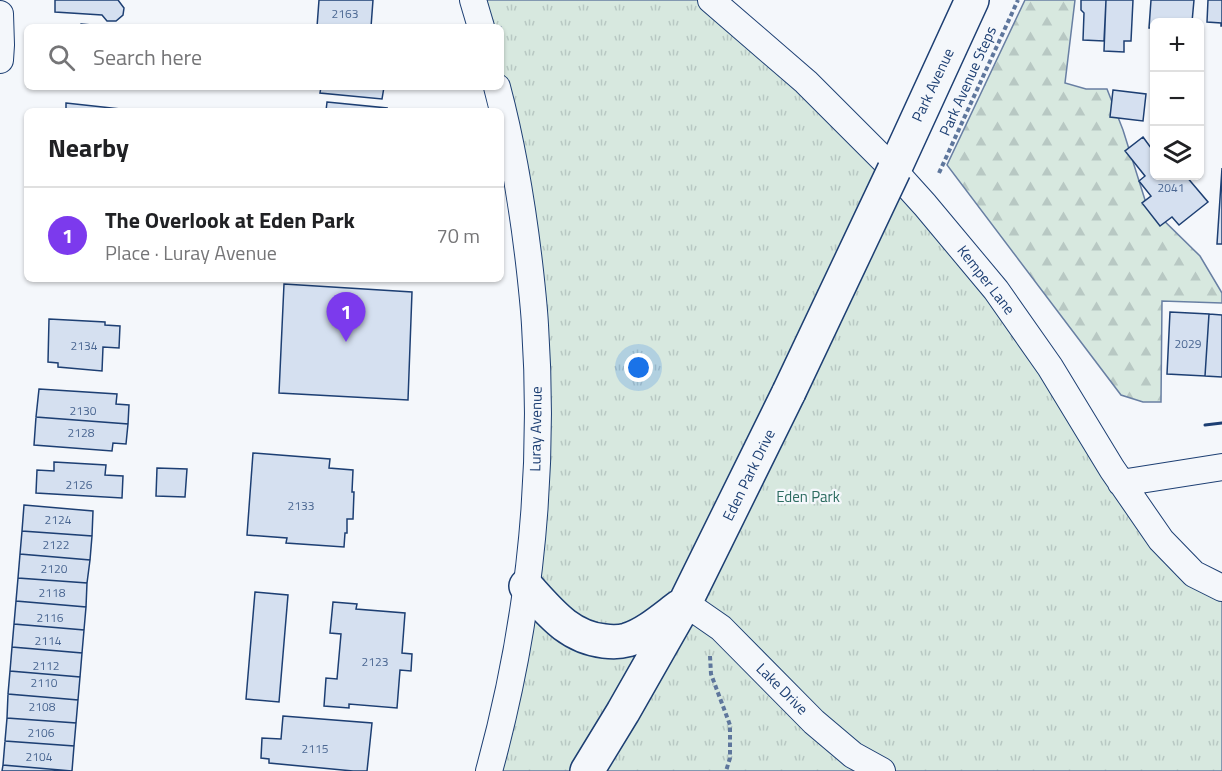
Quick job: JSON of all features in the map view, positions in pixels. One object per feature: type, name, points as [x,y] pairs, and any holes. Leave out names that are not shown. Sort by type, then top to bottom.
[{"type":"street","points":[[473,0],[480,24]]},
{"type":"street","name":"Kemper Lane","points":[[711,0],[806,82],[888,164],[925,205],[1003,299],[1050,367],[1121,483],[1161,540],[1194,574],[1222,588]]},
{"type":"street","name":"Park Avenue","points":[[894,170],[972,0]]},
{"type":"street","points":[[0,14],[0,60]]},
{"type":"street","name":"Luray Avenue","points":[[498,90],[503,108]]},
{"type":"street","name":"Luray Avenue","points":[[489,771],[503,722],[517,650],[533,535],[538,430],[535,325],[524,220],[504,113]]},
{"type":"street","name":"Eden Park Drive","points":[[588,771],[685,603],[789,392],[894,170]]},
{"type":"street","points":[[1121,483],[1222,467]]},
{"type":"street","points":[[526,586],[550,612],[571,630],[591,639],[615,642],[638,636],[685,603]]},
{"type":"street","name":"Lake Drive","points":[[685,603],[721,628],[814,722],[853,755],[882,771]]},
{"type":"path","name":"Park Avenue Steps","points":[[939,173],[1018,0]]},
{"type":"path","points":[[710,655],[711,674],[730,725],[730,758],[726,771]]},
{"type":"green space","name":"Eden Park","points":[[473,0],[711,0],[888,164],[1112,469],[1222,588],[1222,771],[489,771],[538,430],[501,90],[504,90],[504,24],[480,24]]},
{"type":"green space","points":[[1025,0],[1075,0],[1065,83],[1086,89],[1107,89],[1123,130],[1146,203],[1200,256],[1222,293],[1222,303],[1162,301],[1161,402],[1143,402],[1121,395],[947,165]]},
{"type":"building","points":[[55,0],[118,0],[124,8],[123,15],[116,21],[107,21],[102,15],[55,12]]},
{"type":"building","points":[[319,0],[373,0],[371,24],[317,24]]},
{"type":"building","points":[[1081,0],[1106,0],[1104,41],[1083,40],[1084,13],[1081,10]]},
{"type":"building","points":[[1106,0],[1133,0],[1131,41],[1124,41],[1124,52],[1104,51]]},
{"type":"building","points":[[1151,0],[1194,0],[1192,18],[1150,18],[1149,28]]},
{"type":"building","points":[[1208,0],[1222,0],[1222,26],[1221,23],[1207,22]]},
{"type":"building","points":[[320,90],[384,90],[382,99],[320,93]]},
{"type":"building","points":[[1113,90],[1146,94],[1143,121],[1110,117]]},
{"type":"building","points":[[327,102],[387,108],[326,108]]},
{"type":"building","points":[[66,103],[112,108],[66,108]]},
{"type":"building","points":[[1143,137],[1150,147],[1150,180],[1189,180],[1208,202],[1179,225],[1172,217],[1160,226],[1142,203],[1151,196],[1139,181],[1145,176],[1125,151]]},
{"type":"building","points":[[1222,168],[1222,244],[1217,244]]},
{"type":"building","points":[[284,284],[412,292],[408,400],[279,393]]},
{"type":"building","points":[[1170,312],[1209,314],[1205,376],[1167,374]]},
{"type":"building","points":[[1209,314],[1222,315],[1222,377],[1205,376]]},
{"type":"building","points":[[49,319],[105,322],[105,325],[120,326],[119,348],[103,347],[102,371],[58,367],[58,363],[48,362]]},
{"type":"building","points":[[39,389],[117,394],[116,404],[129,405],[128,424],[36,417]]},
{"type":"building","points":[[36,417],[128,424],[126,444],[113,443],[112,451],[34,445]]},
{"type":"building","points":[[253,453],[330,459],[329,468],[353,470],[353,519],[347,519],[344,547],[286,543],[287,538],[247,535]]},
{"type":"building","points":[[54,462],[106,465],[105,475],[123,476],[122,498],[36,493],[37,470],[54,471]]},
{"type":"building","points":[[157,468],[187,469],[185,497],[156,496]]},
{"type":"building","points":[[24,505],[93,511],[92,536],[22,531]]},
{"type":"building","points":[[22,531],[92,536],[90,560],[20,554]]},
{"type":"building","points":[[20,554],[90,560],[87,583],[18,578]]},
{"type":"building","points":[[18,578],[87,583],[86,607],[16,601]]},
{"type":"building","points":[[255,592],[288,595],[279,702],[246,699]]},
{"type":"building","points":[[16,601],[86,607],[84,630],[14,624]]},
{"type":"building","points":[[333,602],[357,604],[356,609],[405,613],[402,653],[412,654],[411,671],[400,670],[397,708],[349,704],[349,708],[324,706],[326,678],[337,679],[341,634],[330,633]]},
{"type":"building","points":[[14,624],[84,630],[82,653],[12,647]]},
{"type":"building","points":[[12,647],[82,653],[80,677],[10,671]]},
{"type":"building","points":[[10,671],[80,677],[78,700],[8,694]]},
{"type":"building","points":[[8,694],[78,700],[76,723],[7,718]]},
{"type":"building","points":[[283,716],[372,723],[367,771],[269,763],[269,759],[261,758],[262,738],[281,739]]},
{"type":"building","points":[[7,718],[76,723],[74,746],[5,741]]},
{"type":"building","points":[[5,741],[74,746],[72,771],[3,765]]},
{"type":"building","points":[[3,765],[72,771],[2,771]]},
{"type":"wall","points":[[1205,425],[1222,423]]},
{"type":"place","name":"The Overlook at Eden Park","points":[[346,342]]}]
